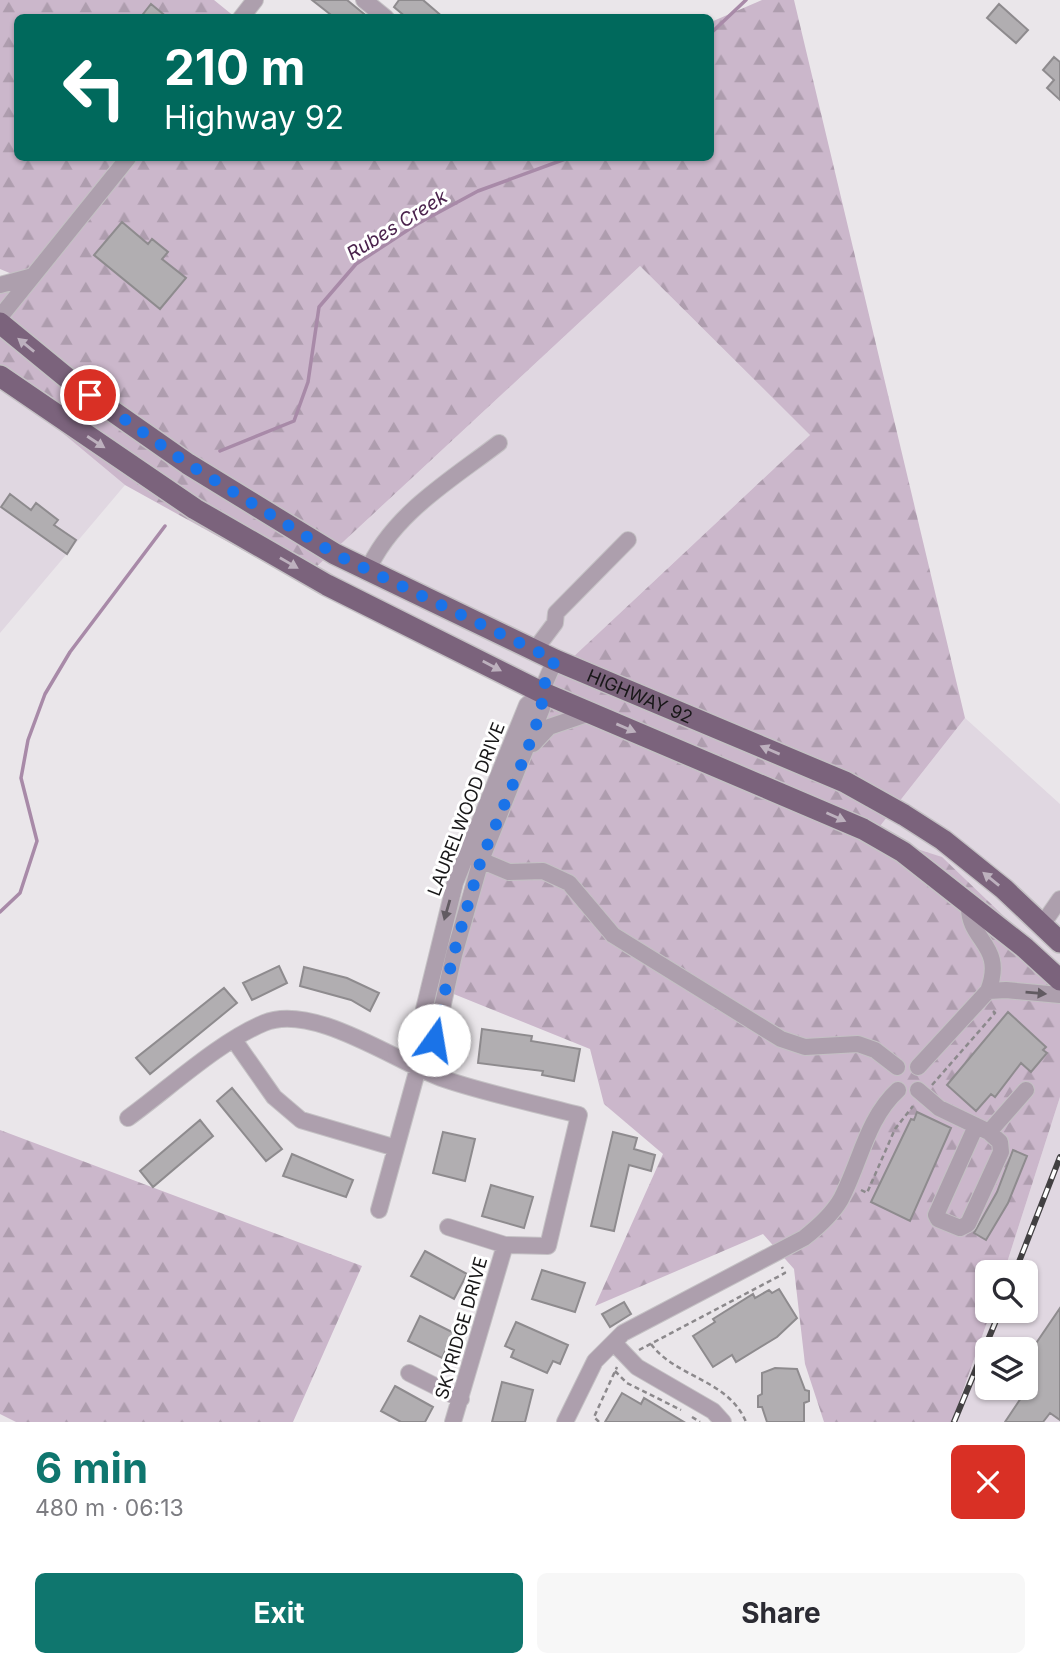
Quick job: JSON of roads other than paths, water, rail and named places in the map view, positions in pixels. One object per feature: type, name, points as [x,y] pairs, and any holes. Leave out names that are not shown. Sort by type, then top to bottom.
[{"type":"main road","name":"HIGHWAY 92","points":[[0,323],[78,387],[188,464],[367,572],[534,651],[845,782],[943,840],[1004,889],[1060,943]]},
{"type":"main road","name":"HIGHWAY 92","points":[[3,380],[205,515],[327,584],[541,692],[863,829],[903,852],[1025,948],[1060,981]]},
{"type":"main road","points":[[1025,948],[1042,925]]},
{"type":"street","points":[[244,14],[255,0]]},
{"type":"street","points":[[364,0],[381,14]]},
{"type":"street","points":[[0,317],[126,161]]},
{"type":"street","points":[[0,285],[33,276]]},
{"type":"street","points":[[367,572],[386,538],[414,508],[499,443]]},
{"type":"street","points":[[534,651],[555,623],[556,613],[628,540]]},
{"type":"street","name":"LAURELWOOD DRIVE","points":[[379,1210],[418,1068],[413,1054],[445,916],[466,854],[527,705],[541,692],[555,660]]},
{"type":"street","name":"LAURELWOOD DRIVE","points":[[418,1068],[430,1061],[453,956],[481,860],[527,751],[542,708],[541,692]]},
{"type":"street","name":"LAURELWOOD DRIVE","points":[[527,751],[549,727],[590,712]]},
{"type":"street","points":[[466,854],[509,872],[543,871],[569,883],[613,935],[781,1039],[805,1047],[858,1044],[875,1050],[897,1067]]},
{"type":"street","points":[[1042,925],[1060,899]]},
{"type":"street","points":[[918,1067],[988,991],[995,967],[970,917],[969,906]]},
{"type":"street","points":[[988,991],[1060,995]]},
{"type":"street","points":[[128,1118],[234,1040],[266,1022],[286,1019],[315,1023],[418,1068]]},
{"type":"street","points":[[234,1040],[274,1097],[301,1120],[396,1149]]},
{"type":"street","points":[[906,1063],[918,1067],[923,1077],[918,1090],[909,1094],[898,1090],[892,1077],[897,1067],[906,1063]]},
{"type":"street","name":"SKYRIDGE DRIVE","points":[[418,1068],[444,1079],[579,1115],[548,1245],[505,1245],[448,1227]]},
{"type":"street","points":[[565,1422],[596,1361],[624,1333],[804,1238],[825,1221],[840,1200],[882,1104],[898,1090]]},
{"type":"street","points":[[918,1090],[939,1108],[982,1129],[1000,1142],[1001,1152],[968,1224],[960,1228],[936,1215],[982,1129],[1026,1090]]},
{"type":"street","name":"SKYRIDGE DRIVE","points":[[453,1422],[505,1245]]},
{"type":"street","points":[[614,1343],[637,1367],[713,1411],[723,1422]]},
{"type":"street","points":[[410,1373],[461,1399]]},
{"type":"waterway","name":"Rubes Creek","points":[[714,30],[746,0]]},
{"type":"waterway","name":"Rubes Creek","points":[[220,451],[294,421],[308,382],[319,307],[356,264],[417,224],[478,191],[560,161]]},
{"type":"waterway","name":"Rubes Creek","points":[[0,912],[20,893],[37,841],[21,778],[28,740],[45,694],[70,652],[165,526]]},
{"type":"railway","points":[[1020,1260],[1060,1157]]},
{"type":"railway","points":[[954,1422],[995,1323]]}]
